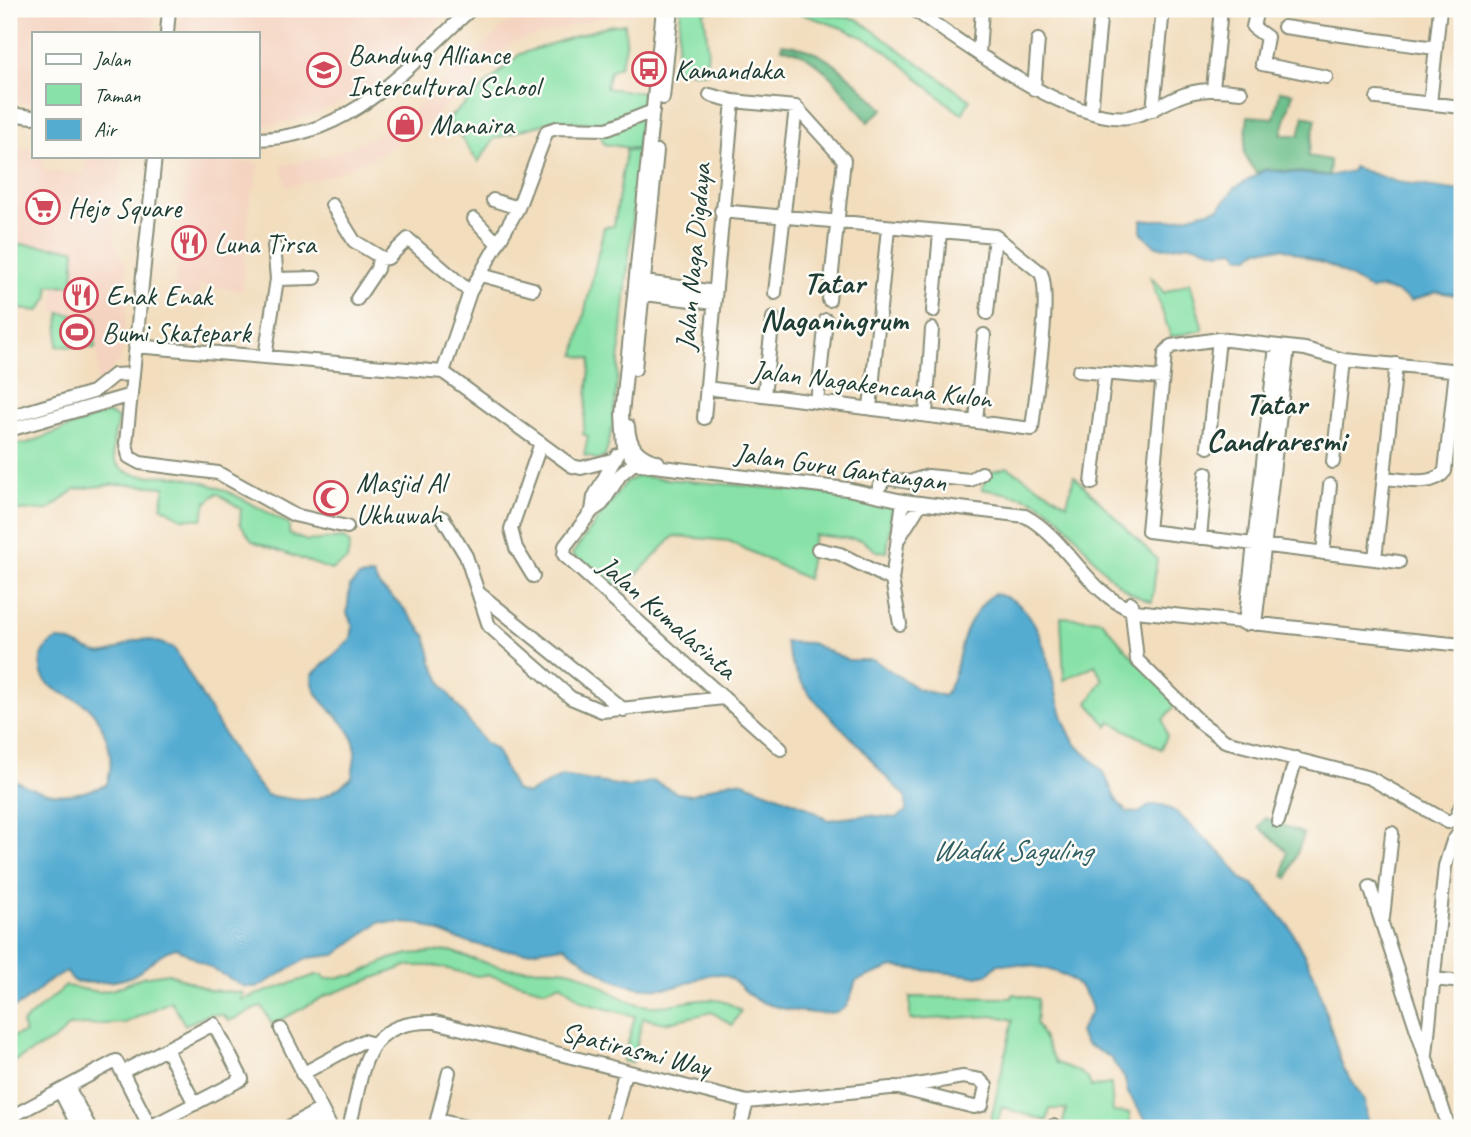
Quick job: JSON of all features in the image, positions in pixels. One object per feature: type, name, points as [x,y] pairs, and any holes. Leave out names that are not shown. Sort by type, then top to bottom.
[{"type":"street","points":[[167,32],[169,9]]},
{"type":"street","points":[[259,139],[288,136],[334,123],[373,100],[471,9]]},
{"type":"street","points":[[592,511],[594,497],[616,459],[625,437],[663,9]]},
{"type":"street","points":[[639,287],[672,9]]},
{"type":"street","points":[[913,9],[1034,89],[1108,117],[1128,117],[1153,110],[1180,96],[1213,89],[1241,92]]},
{"type":"street","points":[[979,54],[982,9]]},
{"type":"street","points":[[1091,112],[1101,9]]},
{"type":"street","points":[[1153,110],[1163,9]]},
{"type":"street","points":[[1213,89],[1221,9]]},
{"type":"street","points":[[1257,9],[1253,27],[1267,37],[1262,64],[1326,77]]},
{"type":"street","points":[[1430,104],[1440,9]]},
{"type":"street","points":[[1284,27],[1435,48]]},
{"type":"street","points":[[1034,89],[1038,40]]},
{"type":"street","points":[[710,95],[733,101],[796,107],[844,160],[829,300]]},
{"type":"street","points":[[1377,98],[1462,107]]},
{"type":"street","name":"Jalan Naga Digdaya","points":[[704,418],[733,101]]},
{"type":"street","points":[[775,293],[796,107]]},
{"type":"street","points":[[443,372],[470,292],[519,208],[541,142],[549,130],[607,129],[653,111]]},
{"type":"street","points":[[9,114],[32,117]]},
{"type":"street","points":[[155,158],[126,443],[129,457],[134,461],[218,473],[294,515],[347,527]]},
{"type":"street","points":[[493,200],[519,208]]},
{"type":"street","points":[[332,205],[354,241],[382,258],[388,258],[409,239],[470,292]]},
{"type":"street","points":[[721,211],[995,236],[987,313]]},
{"type":"street","points":[[474,219],[497,243]]},
{"type":"street","points":[[870,408],[888,228]]},
{"type":"street","points":[[933,312],[940,233]]},
{"type":"street","name":"Jalan Nagakencana Kulon","points":[[706,388],[1032,429],[1045,281],[1041,273],[995,236]]},
{"type":"street","points":[[265,356],[277,279],[274,246]]},
{"type":"street","points":[[357,299],[382,258]]},
{"type":"street","points":[[481,275],[533,289]]},
{"type":"street","points":[[277,279],[315,278]]},
{"type":"street","points":[[639,287],[714,297]]},
{"type":"street","points":[[764,395],[772,318]]},
{"type":"street","points":[[817,401],[826,320]]},
{"type":"street","points":[[926,414],[932,329]]},
{"type":"street","points":[[976,421],[984,335]]},
{"type":"street","points":[[1208,447],[1219,339]]},
{"type":"street","points":[[1384,478],[1429,481],[1441,477],[1445,471],[1448,430],[1459,371],[1343,360],[1282,346],[1219,339],[1167,349],[1148,531],[1399,562]]},
{"type":"street","points":[[135,345],[443,372],[578,468],[616,459]]},
{"type":"street","points":[[1250,620],[1282,346]]},
{"type":"street","points":[[1333,462],[1343,360]]},
{"type":"street","points":[[1375,559],[1396,364]]},
{"type":"street","points":[[1079,371],[1162,378]]},
{"type":"street","points":[[1092,483],[1105,373]]},
{"type":"street","points":[[9,417],[93,392],[114,375],[133,374]]},
{"type":"street","points":[[9,430],[131,394]]},
{"type":"street","points":[[1448,430],[1462,429]]},
{"type":"street","points":[[592,511],[602,504],[620,475],[639,459],[625,437]]},
{"type":"street","points":[[533,576],[516,548],[511,529],[541,443]]},
{"type":"street","name":"Jalan Guru Gantangan","points":[[639,459],[879,487],[1032,511],[1101,581],[1131,606]]},
{"type":"street","name":"Jalan Guru Gantangan","points":[[639,459],[847,489],[921,503],[1026,516],[1040,526],[1111,600],[1131,606],[1462,645]]},
{"type":"street","points":[[879,487],[886,478],[908,482],[928,476],[970,480],[982,473]]},
{"type":"street","points":[[1200,538],[1206,473]]},
{"type":"street","points":[[1323,552],[1330,485]]},
{"type":"street","points":[[901,624],[892,580],[903,500]]},
{"type":"street","points":[[898,538],[921,503]]},
{"type":"street","name":"Jalan Kumalasinta","points":[[592,511],[565,547],[566,558],[780,749]]},
{"type":"street","points":[[443,518],[466,556],[489,626],[571,698],[602,711],[724,698]]},
{"type":"street","points":[[818,549],[840,554],[892,580]]},
{"type":"street","points":[[479,593],[624,710]]},
{"type":"street","points":[[1131,606],[1137,660],[1201,723],[1225,741],[1370,778],[1448,821],[1456,818],[1462,803]]},
{"type":"street","name":"Jalan Guru Gantangan","points":[[1250,620],[1462,638]]},
{"type":"street","points":[[1278,821],[1296,758]]},
{"type":"street","points":[[1426,1061],[1445,866],[1453,841],[1462,831]]},
{"type":"street","points":[[1383,925],[1392,833]]},
{"type":"street","points":[[1370,887],[1448,1128]]},
{"type":"street","points":[[1434,979],[1462,982]]},
{"type":"street","name":"Spatirasmi Way","points":[[302,1074],[363,1041],[374,1044],[393,1026],[412,1021],[435,1022],[747,1102],[895,1087],[963,1077],[980,1080],[986,1086],[986,1093],[979,1108],[895,1087]]},
{"type":"street","points":[[20,1128],[11,1117],[116,1061],[149,1128],[242,1079],[214,1024],[122,1072]]},
{"type":"street","points":[[281,1030],[326,1118]]},
{"type":"street","points":[[349,1128],[369,1053],[374,1044]]},
{"type":"street","points":[[166,1049],[195,1104]]},
{"type":"street","points":[[449,1072],[436,1124],[471,1128]]},
{"type":"street","points":[[611,1128],[625,1072]]},
{"type":"street","points":[[64,1089],[79,1128]]},
{"type":"street","points":[[64,1089],[90,1128]]},
{"type":"street","points":[[740,1128],[747,1102]]},
{"type":"street","points":[[287,1128],[326,1118]]},
{"type":"street","points":[[307,1128],[326,1118]]},
{"type":"shaded area","points":[[9,9],[157,9],[154,32],[32,32],[32,104],[9,102]]},
{"type":"shaded area","name":"Bandung Alliance Intercultural School","points":[[182,9],[443,9],[442,17],[412,52],[371,88],[317,114],[278,124],[259,125],[259,32],[179,32]]},
{"type":"shaded area","points":[[555,9],[632,9],[632,15],[610,15],[514,42],[427,124],[379,155],[335,174],[287,187],[281,166],[330,155],[374,136],[414,110],[507,23]]},
{"type":"shaded area","points":[[9,147],[32,149],[32,158],[44,158],[43,170],[84,175],[86,158],[122,160],[114,243],[127,267],[124,295],[128,297],[121,359],[98,384],[97,317],[53,311],[55,284],[73,286],[76,249],[9,242]]},
{"type":"shaded area","points":[[187,160],[257,163],[255,190],[251,190],[242,291],[200,285],[198,296],[174,294]]},
{"type":"green space","points":[[681,9],[717,9],[704,12],[708,46],[706,73],[675,70]]},
{"type":"green space","points":[[787,9],[815,9],[815,13],[857,19],[970,100],[962,114],[879,47],[841,28]]},
{"type":"green space","points":[[625,24],[626,46],[620,66],[610,71],[606,88],[644,93],[637,149],[604,144],[597,124],[558,120],[494,139],[478,162],[448,119],[520,54],[607,26]]},
{"type":"green space","points":[[782,44],[798,46],[825,58],[849,76],[883,109],[868,122],[819,66],[807,57],[781,48]]},
{"type":"green space","points":[[1280,91],[1293,93],[1281,135],[1299,135],[1304,116],[1316,119],[1308,156],[1330,160],[1329,175],[1266,169],[1256,173],[1244,154],[1248,116],[1274,118]]},
{"type":"green space","points":[[626,150],[639,151],[613,425],[605,457],[598,460],[584,455],[588,436],[583,434],[591,359],[575,355],[604,227],[614,226]]},
{"type":"green space","points":[[9,243],[75,249],[73,285],[48,286],[49,297],[39,311],[9,308]]},
{"type":"green space","points":[[1150,276],[1164,293],[1190,282],[1203,330],[1171,337]]},
{"type":"green space","name":"Bumi Skatepark","points":[[60,313],[96,318],[95,348],[57,346]]},
{"type":"green space","points":[[107,413],[118,418],[114,455],[118,465],[124,470],[137,475],[192,479],[221,489],[289,524],[289,534],[307,541],[344,538],[350,544],[347,560],[331,570],[252,541],[240,523],[241,509],[217,493],[206,503],[202,519],[181,518],[161,506],[165,487],[118,484],[76,489],[48,510],[9,511],[9,443],[25,444]]},
{"type":"green space","points":[[1007,467],[1067,504],[1074,476],[1157,559],[1152,602],[1132,594],[1115,582],[1062,521],[1047,508],[1024,497],[982,489],[988,473]]},
{"type":"green space","points":[[638,476],[829,494],[893,503],[887,552],[876,551],[862,540],[814,535],[807,579],[729,541],[674,536],[619,593],[572,554],[626,482]]},
{"type":"green space","points":[[1061,617],[1101,620],[1131,655],[1178,701],[1163,720],[1167,736],[1161,749],[1111,722],[1108,727],[1088,703],[1103,680],[1095,665],[1064,680]]},
{"type":"green space","points":[[1265,818],[1304,834],[1288,878],[1284,876],[1287,851],[1259,827]]},
{"type":"green space","points":[[451,951],[508,968],[553,969],[578,973],[626,1000],[646,1006],[710,999],[731,1004],[741,1011],[732,1025],[712,1012],[665,1023],[643,1018],[632,1063],[623,1061],[635,1016],[584,1003],[561,984],[545,990],[488,975],[477,976],[435,966],[407,966],[325,996],[272,1025],[262,1006],[229,1021],[223,1015],[210,1014],[185,1025],[171,1001],[125,1023],[68,1026],[59,1037],[9,1064],[9,1037],[25,1033],[22,1023],[66,986],[99,992],[115,989],[142,977],[168,973],[209,990],[243,993],[241,1000],[316,975],[323,975],[325,979],[356,975],[390,959],[409,954]]},
{"type":"green space","points":[[1013,994],[1038,999],[1036,1023],[1056,1063],[1082,1074],[1091,1087],[1111,1084],[1113,1112],[1130,1113],[1130,1128],[1062,1128],[1066,1109],[1050,1109],[1047,1121],[1002,1107],[996,1128],[989,1128],[1013,1020],[997,1016],[910,1020],[910,997],[1012,998]]},
{"type":"water","points":[[1353,167],[1397,182],[1462,191],[1462,296],[1437,292],[1411,301],[1398,293],[1381,288],[1371,290],[1333,267],[1283,248],[1258,249],[1250,257],[1240,257],[1235,250],[1219,252],[1191,244],[1164,248],[1154,245],[1141,232],[1141,220],[1174,220],[1219,208],[1235,188],[1265,170],[1329,176],[1352,171]]},
{"type":"water","name":"Waduk Saguling","points":[[373,575],[380,587],[401,605],[426,636],[432,662],[443,686],[484,742],[496,750],[515,790],[527,794],[562,776],[629,787],[654,781],[677,793],[691,795],[731,781],[743,782],[805,806],[828,820],[867,815],[895,818],[906,811],[906,796],[806,689],[790,660],[785,642],[811,643],[848,660],[874,660],[918,689],[944,696],[954,676],[965,634],[979,609],[993,594],[1013,600],[1027,613],[1038,631],[1064,722],[1073,740],[1102,771],[1121,806],[1127,812],[1139,813],[1150,805],[1163,805],[1176,812],[1226,858],[1242,879],[1254,885],[1289,926],[1314,974],[1343,1068],[1365,1101],[1368,1128],[1151,1128],[1128,1093],[1125,1079],[1110,1057],[1086,1044],[1079,1033],[1092,1010],[1087,996],[1068,978],[1027,965],[998,964],[988,974],[975,976],[893,967],[856,981],[848,1003],[840,1011],[818,1013],[791,1010],[759,1001],[722,975],[710,975],[674,987],[641,987],[614,980],[564,946],[523,952],[495,949],[457,939],[420,924],[379,922],[335,955],[308,958],[258,987],[245,987],[176,948],[169,950],[136,974],[117,980],[75,982],[66,972],[51,980],[25,1002],[9,1010],[9,777],[34,789],[68,794],[106,785],[109,776],[109,746],[97,718],[81,702],[56,690],[44,678],[41,662],[47,647],[60,640],[102,653],[142,640],[174,648],[240,762],[266,795],[312,799],[331,793],[352,777],[355,753],[353,739],[342,722],[322,701],[313,685],[312,675],[351,639],[353,626],[347,613],[350,586],[359,577]]},
{"type":"place","name":"Kamandaka","points":[[649,69]]},
{"type":"place","name":"Bandung Alliance Intercultural School","points":[[324,70]]},
{"type":"place","name":"Manaira","points":[[405,124]]},
{"type":"place","name":"Hejo Square","points":[[43,207]]},
{"type":"place","name":"Luna Tirsa","points":[[189,243]]},
{"type":"place","name":"Enak Enak","points":[[81,295]]},
{"type":"place","name":"Bumi Skatepark","points":[[77,332]]},
{"type":"place","name":"Masjid Al Ukhuwah","points":[[331,498]]},
{"type":"district","name":"Tatar Naganingrum","points":[[834,300]]},
{"type":"district","name":"Tatar Candraresmi","points":[[1276,422]]}]
